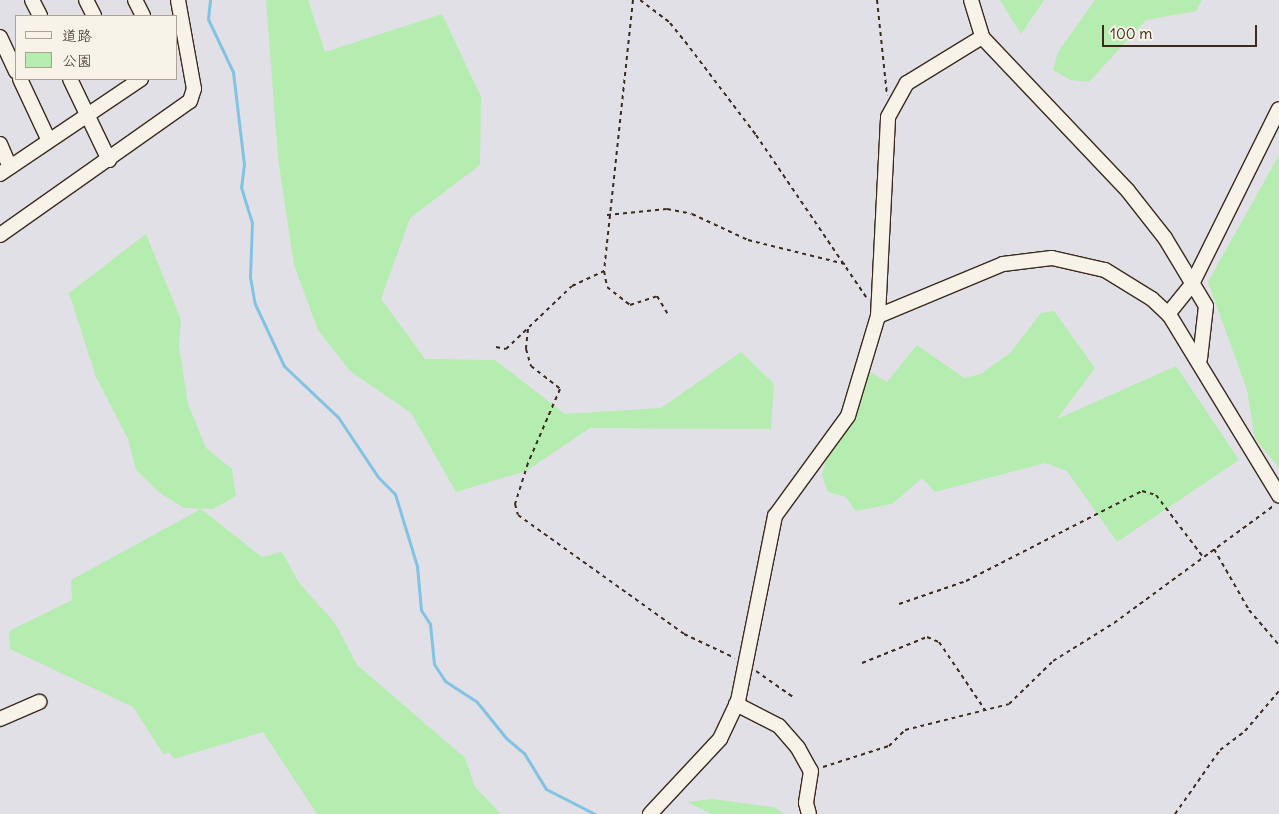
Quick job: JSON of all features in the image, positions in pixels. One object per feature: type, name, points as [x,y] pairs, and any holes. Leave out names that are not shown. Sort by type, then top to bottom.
[{"type":"street","points":[[32,0],[40,15]]},
{"type":"street","points":[[86,0],[94,15]]},
{"type":"street","points":[[135,0],[142,15]]},
{"type":"street","points":[[0,235],[109,160],[190,101],[194,90],[180,52],[178,0]]},
{"type":"street","points":[[971,0],[982,37],[1128,191],[1192,284],[1206,306],[1200,359]]},
{"type":"street","points":[[0,37],[15,70]]},
{"type":"street","points":[[650,814],[720,739],[736,704],[775,516],[848,416],[878,316],[888,117],[907,83],[982,37]]},
{"type":"street","points":[[20,80],[49,141]]},
{"type":"street","points":[[70,80],[109,160]]},
{"type":"street","points":[[0,144],[5,170],[87,115],[124,84],[138,80]]},
{"type":"street","points":[[1168,314],[1192,284],[1279,109]]},
{"type":"street","points":[[878,316],[1003,264],[1052,258],[1105,270],[1168,314],[1200,359],[1279,495]]},
{"type":"street","points":[[0,719],[38,702]]},
{"type":"street","points":[[736,704],[779,726],[810,771],[806,803],[809,814]]},
{"type":"path","points":[[633,0],[607,216],[604,271],[607,287],[630,305],[658,296],[669,316]]},
{"type":"path","points":[[640,0],[670,23],[690,48],[845,264],[878,316]]},
{"type":"path","points":[[877,0],[888,117]]},
{"type":"path","points":[[607,216],[653,210],[692,214],[748,240],[845,264]]},
{"type":"path","points":[[496,347],[506,349],[572,286],[604,271]]},
{"type":"path","points":[[528,329],[526,349],[532,366],[560,389],[528,463],[515,504],[518,514],[684,634],[746,663],[793,697]]},
{"type":"path","points":[[899,604],[966,580],[1142,491],[1156,495],[1203,556]]},
{"type":"path","points":[[810,771],[889,746],[905,730],[1009,704],[1053,661],[1114,623],[1279,501]]},
{"type":"path","points":[[1214,549],[1250,610],[1279,645]]},
{"type":"path","points":[[862,663],[927,637],[939,642],[985,710]]},
{"type":"path","points":[[1175,814],[1220,750],[1245,731],[1279,691]]},
{"type":"green space","points":[[266,0],[308,0],[325,52],[442,14],[481,97],[480,165],[410,218],[381,299],[425,359],[495,360],[565,414],[661,408],[741,352],[774,384],[771,429],[590,428],[526,471],[456,492],[411,413],[350,371],[318,330],[294,265],[278,158]]},
{"type":"green space","points":[[1000,0],[1044,0],[1021,34]]},
{"type":"green space","points":[[1095,0],[1202,0],[1196,11],[1146,20],[1089,82],[1071,80],[1053,70],[1058,52]]},
{"type":"green space","points":[[1279,155],[1279,468],[1255,438],[1247,390],[1208,282]]},
{"type":"green space","points":[[146,234],[181,320],[179,346],[188,404],[206,448],[232,469],[236,496],[213,509],[184,508],[160,493],[136,470],[128,439],[96,377],[69,293]]},
{"type":"green space","points":[[1054,311],[1095,368],[1057,419],[1176,366],[1239,460],[1117,542],[1067,471],[1045,463],[935,492],[922,478],[892,504],[855,511],[846,497],[828,492],[822,475],[837,419],[860,366],[887,382],[917,345],[964,378],[981,374],[1011,352],[1041,313]]},
{"type":"green space","points":[[201,509],[262,557],[282,552],[299,583],[335,623],[357,665],[465,758],[475,787],[501,814],[317,814],[263,732],[174,759],[169,752],[164,755],[133,707],[10,649],[9,631],[72,600],[71,580]]},
{"type":"green space","points":[[712,799],[773,807],[785,814],[712,814],[687,802]]},
{"type":"waterway","points":[[210,0],[208,19],[233,72],[244,164],[241,187],[252,222],[250,277],[255,304],[284,366],[338,417],[378,477],[395,494],[417,566],[421,610],[430,624],[434,664],[445,681],[477,702],[506,738],[524,753],[546,789],[595,814]]}]
